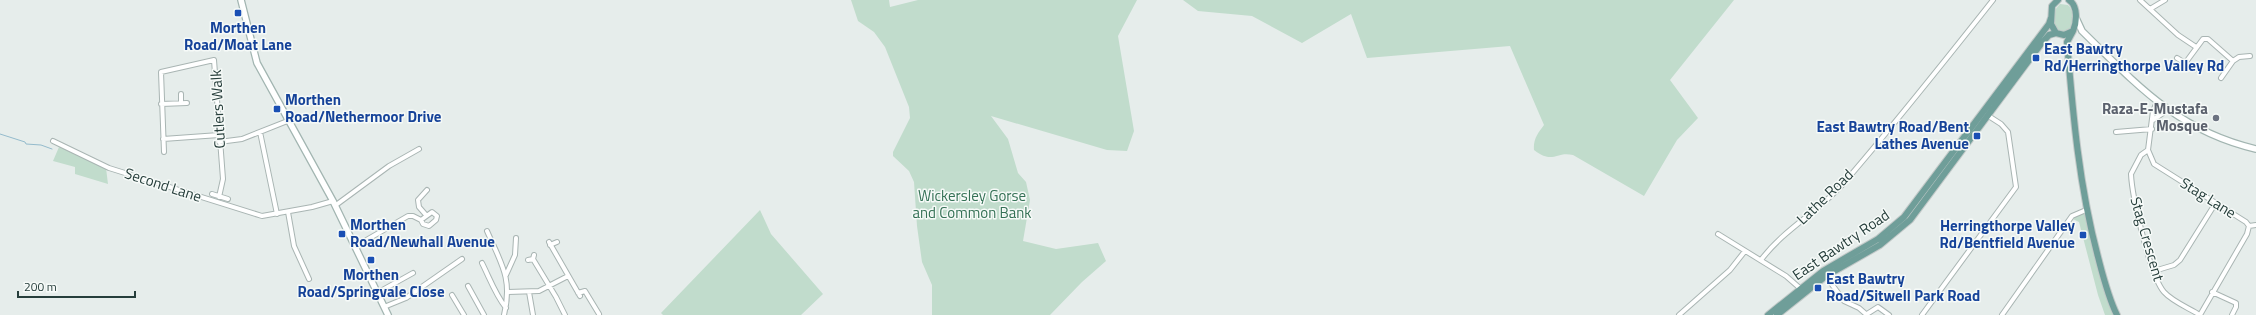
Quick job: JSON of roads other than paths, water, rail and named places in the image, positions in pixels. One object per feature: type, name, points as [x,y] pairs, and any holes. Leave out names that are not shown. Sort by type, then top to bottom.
[{"type":"main road","points":[[241,0],[257,63],[290,120],[334,203],[388,315]]},
{"type":"main road","points":[[2050,0],[2052,9]]},
{"type":"main road","points":[[2058,0],[2054,3],[2052,9],[2052,29],[2067,42]]},
{"type":"main road","points":[[2069,0],[2075,9]]},
{"type":"main road","points":[[2076,0],[2076,18],[2082,31],[2157,102],[2208,134],[2256,149]]},
{"type":"main road","name":"East Bawtry Road","points":[[1768,315],[1824,274],[1878,240],[1896,225],[1921,198],[1985,113],[2049,24],[2051,18]]},
{"type":"main road","points":[[2076,18],[2073,31],[2067,42],[2075,139],[2086,210],[2102,270],[2117,315]]},
{"type":"main road","points":[[2057,34],[2067,35],[2073,31],[2082,31]]},
{"type":"main road","name":"East Bawtry Road","points":[[1985,113],[2044,40],[2057,34]]},
{"type":"main road","name":"East Bawtry Road","points":[[1777,315],[1802,290]]},
{"type":"street","name":"Lathe Road","points":[[1761,260],[1773,244],[1841,185],[1992,0]]},
{"type":"street","points":[[2140,0],[2178,35],[2196,47]]},
{"type":"street","points":[[2150,10],[2165,0]]},
{"type":"street","points":[[2186,62],[2203,39],[2208,39],[2233,61]]},
{"type":"street","points":[[2221,78],[2233,61],[2240,57],[2250,56]]},
{"type":"street","points":[[2177,58],[2186,62],[2195,69]]},
{"type":"street","name":"Cutlers Walk","points":[[164,152],[161,72],[214,60],[223,179],[219,197]]},
{"type":"street","points":[[181,94],[181,103]]},
{"type":"street","points":[[2148,150],[2152,129],[2153,111],[2157,102]]},
{"type":"street","points":[[161,104],[187,103]]},
{"type":"street","points":[[1922,315],[2016,187],[2008,132],[2004,127],[1985,113]]},
{"type":"street","points":[[2153,120],[2163,113]]},
{"type":"street","points":[[219,142],[242,139],[290,120]]},
{"type":"street","points":[[2116,132],[2152,129]]},
{"type":"street","points":[[260,132],[277,214]]},
{"type":"street","points":[[163,139],[219,135]]},
{"type":"street","name":"Second Lane","points":[[53,141],[93,162],[154,181],[179,191],[262,216],[334,203]]},
{"type":"street","points":[[334,203],[389,166],[420,149]]},
{"type":"street","name":"Stag Lane","points":[[2148,150],[2152,160],[2157,166],[2215,204],[2246,222],[2249,226],[2247,234],[2200,315]]},
{"type":"street","name":"Stag Crescent","points":[[2148,150],[2141,154],[2131,174],[2141,225],[2154,271],[2161,288],[2167,295],[2200,315]]},
{"type":"street","points":[[426,215],[420,207],[418,200],[427,190]]},
{"type":"street","points":[[212,194],[228,199]]},
{"type":"street","points":[[2154,271],[2174,265],[2180,260],[2215,204]]},
{"type":"street","points":[[2002,315],[2072,216],[2086,210]]},
{"type":"street","points":[[288,212],[293,241],[309,279]]},
{"type":"street","points":[[356,246],[408,216],[421,220],[423,224],[427,226],[437,218],[434,213],[426,215],[421,220]]},
{"type":"street","points":[[2249,226],[2256,225]]},
{"type":"street","points":[[487,231],[506,276],[508,292],[504,315]]},
{"type":"street","points":[[1718,234],[1786,276],[1802,290]]},
{"type":"street","points":[[506,276],[515,255],[516,238]]},
{"type":"street","points":[[556,242],[550,243],[579,295],[584,290],[599,314]]},
{"type":"street","points":[[1679,315],[1730,270],[1746,251]]},
{"type":"street","points":[[532,258],[550,286],[565,315]]},
{"type":"street","points":[[384,307],[406,298],[462,259]]},
{"type":"street","points":[[482,263],[493,286],[494,292],[506,308]]},
{"type":"street","points":[[377,293],[414,273]]},
{"type":"street","points":[[1824,274],[1844,301],[1865,314],[1878,307],[1889,315]]},
{"type":"street","points":[[508,292],[529,292],[550,286],[568,276]]},
{"type":"street","points":[[468,286],[484,315]]},
{"type":"street","points":[[529,292],[533,315]]},
{"type":"street","points":[[2212,292],[2236,303],[2236,308],[2232,315]]},
{"type":"street","points":[[452,294],[464,315]]},
{"type":"waterway","points":[[0,134],[25,142],[26,144],[41,145],[52,149]]},
{"type":"place","name":"Morthen Road/Moat Lane","points":[[238,13]]},
{"type":"place","name":"East Bawtry Rd/Herringthorpe Valley Rd","points":[[2036,58]]},
{"type":"place","name":"Morthen Road/Nethermoor Drive","points":[[277,109]]},
{"type":"place","name":"Raza-E-Mustafa Mosque","points":[[2216,118]]},
{"type":"place","name":"East Bawtry Road/Bent Lathes Avenue","points":[[1977,136]]},
{"type":"place","name":"Morthen Road/Newhall Avenue","points":[[342,234]]},
{"type":"place","name":"Herringthorpe Valley Rd/Bentfield Avenue","points":[[2083,235]]},
{"type":"place","name":"Morthen Road/Springvale Close","points":[[371,260]]},
{"type":"place","name":"East Bawtry Road/Sitwell Park Road","points":[[1818,288]]},
{"type":"park label","name":"Wickersley Gorse and Common Bank","points":[[972,204]]}]
